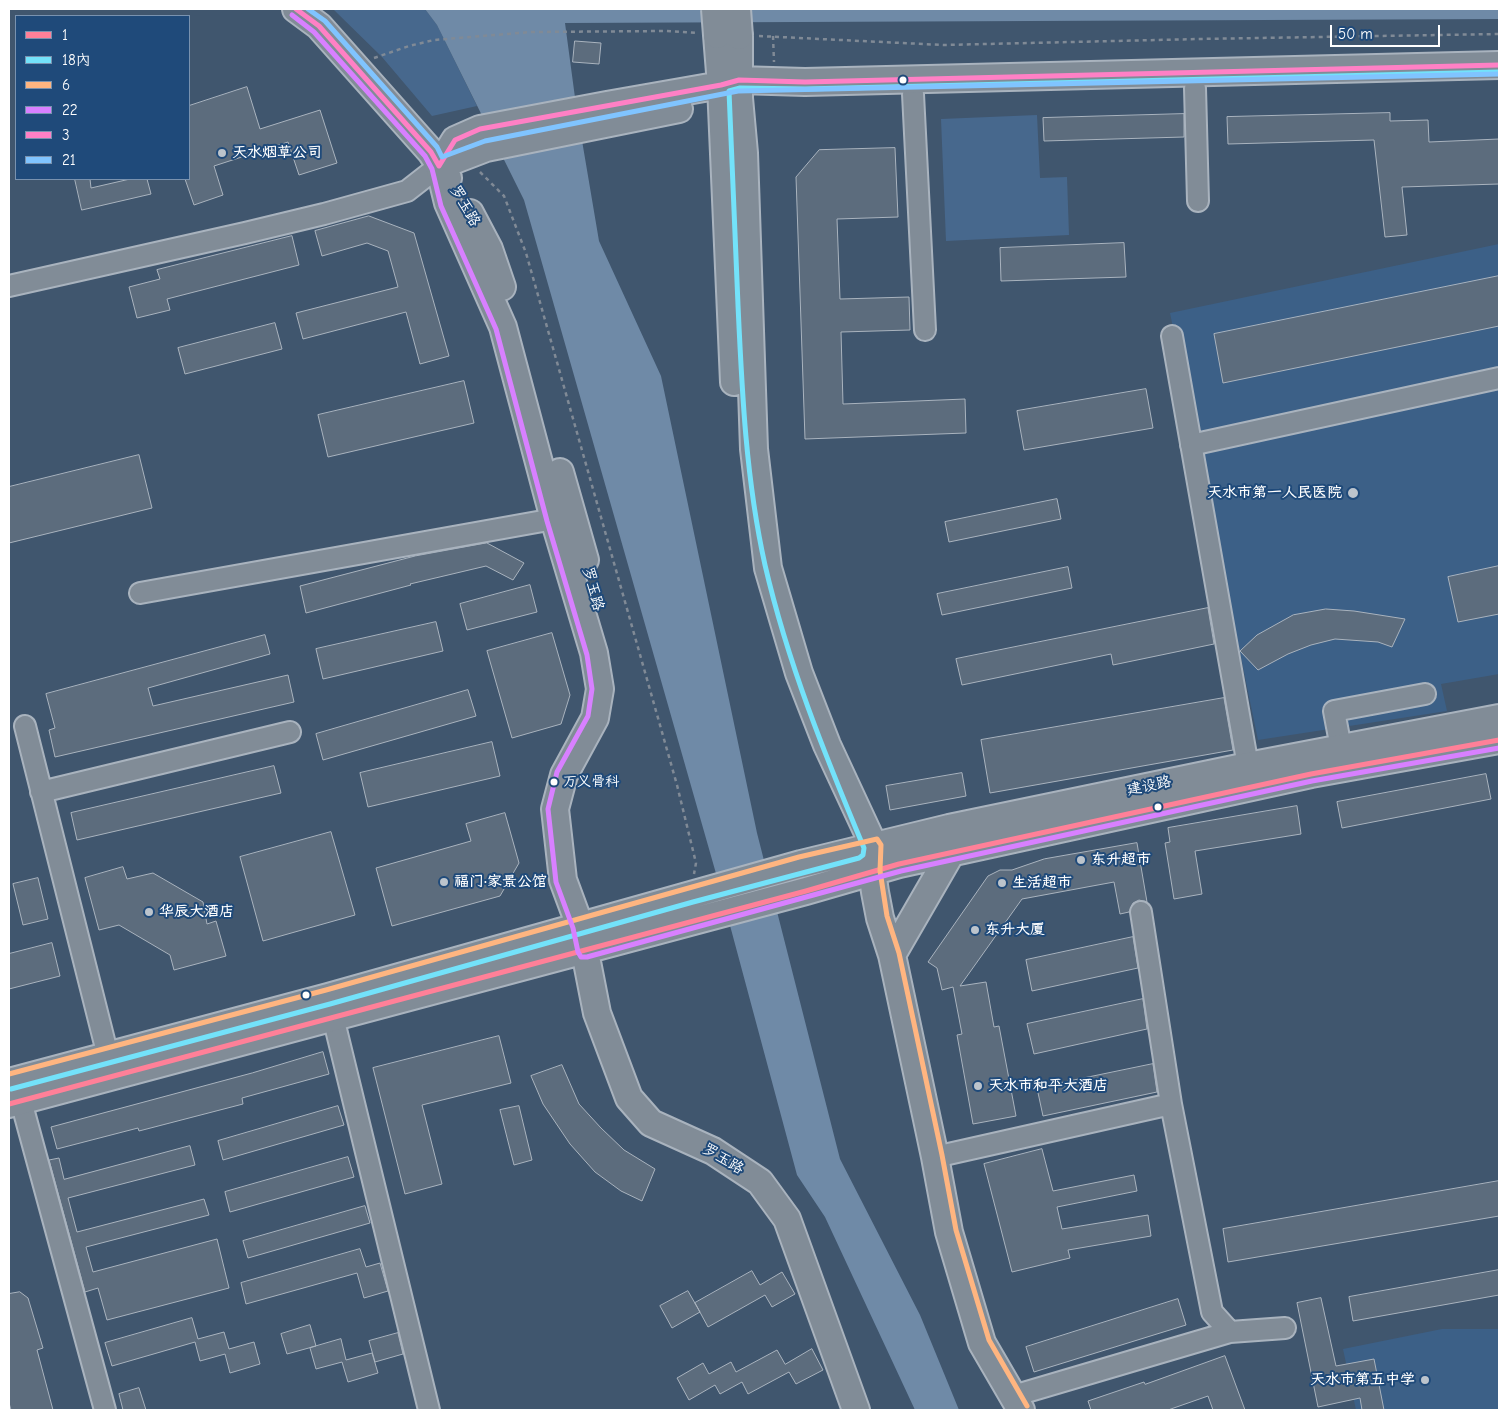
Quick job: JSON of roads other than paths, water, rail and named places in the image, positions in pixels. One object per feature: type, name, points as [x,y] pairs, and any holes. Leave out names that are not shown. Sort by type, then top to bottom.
[{"type":"main road","points":[[296,9],[319,26],[431,152],[439,166],[477,145],[582,119],[775,81],[805,82],[1499,65]]},
{"type":"main road","points":[[716,9],[729,35]]},
{"type":"main road","points":[[737,9],[729,35],[730,91],[744,153],[754,449],[768,568],[798,673],[868,856],[880,918],[892,955],[949,1232],[982,1343],[1017,1403]]},
{"type":"main road","points":[[730,91],[913,94],[1499,82]]},
{"type":"main road","name":"罗玉路","points":[[439,166],[448,204],[503,327],[554,519],[594,653],[600,688],[595,718],[564,775],[555,809],[563,880],[583,938]]},
{"type":"main road","name":"罗玉路","points":[[439,166],[460,194],[489,249],[515,324],[572,516],[617,685],[614,715],[580,767],[568,803],[570,840],[579,893],[583,938],[596,1013],[629,1098],[651,1123],[712,1151],[760,1182],[787,1219],[856,1410]]},
{"type":"main road","name":"建设路","points":[[583,938],[698,919],[806,891],[868,856],[958,826],[1248,766],[1499,718]]},
{"type":"main road","name":"建设路","points":[[583,938],[691,895],[801,864],[868,856],[952,853],[1311,774],[1499,740]]},
{"type":"main road","points":[[892,955],[952,853]]},
{"type":"main road","points":[[13,1096],[333,1017],[583,938]]},
{"type":"main road","points":[[13,1096],[108,1056],[328,997],[583,938]]},
{"type":"street","points":[[1195,88],[1198,202]]},
{"type":"street","points":[[913,94],[925,330]]},
{"type":"street","points":[[9,286],[246,234],[324,214],[406,191],[439,166]]},
{"type":"street","points":[[1172,336],[1248,766]]},
{"type":"street","points":[[1191,445],[1498,385]]},
{"type":"street","points":[[140,594],[554,519]]},
{"type":"street","points":[[1341,748],[1334,711],[1425,694]]},
{"type":"street","points":[[25,726],[108,1056]]},
{"type":"street","points":[[41,792],[290,732]]},
{"type":"street","points":[[1141,912],[1171,1104],[1212,1312],[1230,1332]]},
{"type":"street","points":[[333,1017],[429,1410]]},
{"type":"street","points":[[13,1096],[105,1410]]},
{"type":"street","points":[[935,1157],[1171,1104]]},
{"type":"street","points":[[1017,1403],[1230,1332],[1285,1328]]},
{"type":"place","name":"天水烟草公司","points":[[222,153]]},
{"type":"place","name":"天水市第一人民医院","points":[[1353,493]]},
{"type":"place","name":"万义骨科","points":[[554,782]]},
{"type":"place","name":"东升超市","points":[[1081,860]]},
{"type":"place","name":"福门·家景公馆","points":[[444,882]]},
{"type":"place","name":"生活超市","points":[[1002,883]]},
{"type":"place","name":"华辰大酒店","points":[[149,912]]},
{"type":"place","name":"东升大厦","points":[[975,930]]},
{"type":"place","name":"天水市和平大酒店","points":[[978,1086]]},
{"type":"place","name":"天水市第五中学","points":[[1425,1380]]}]
